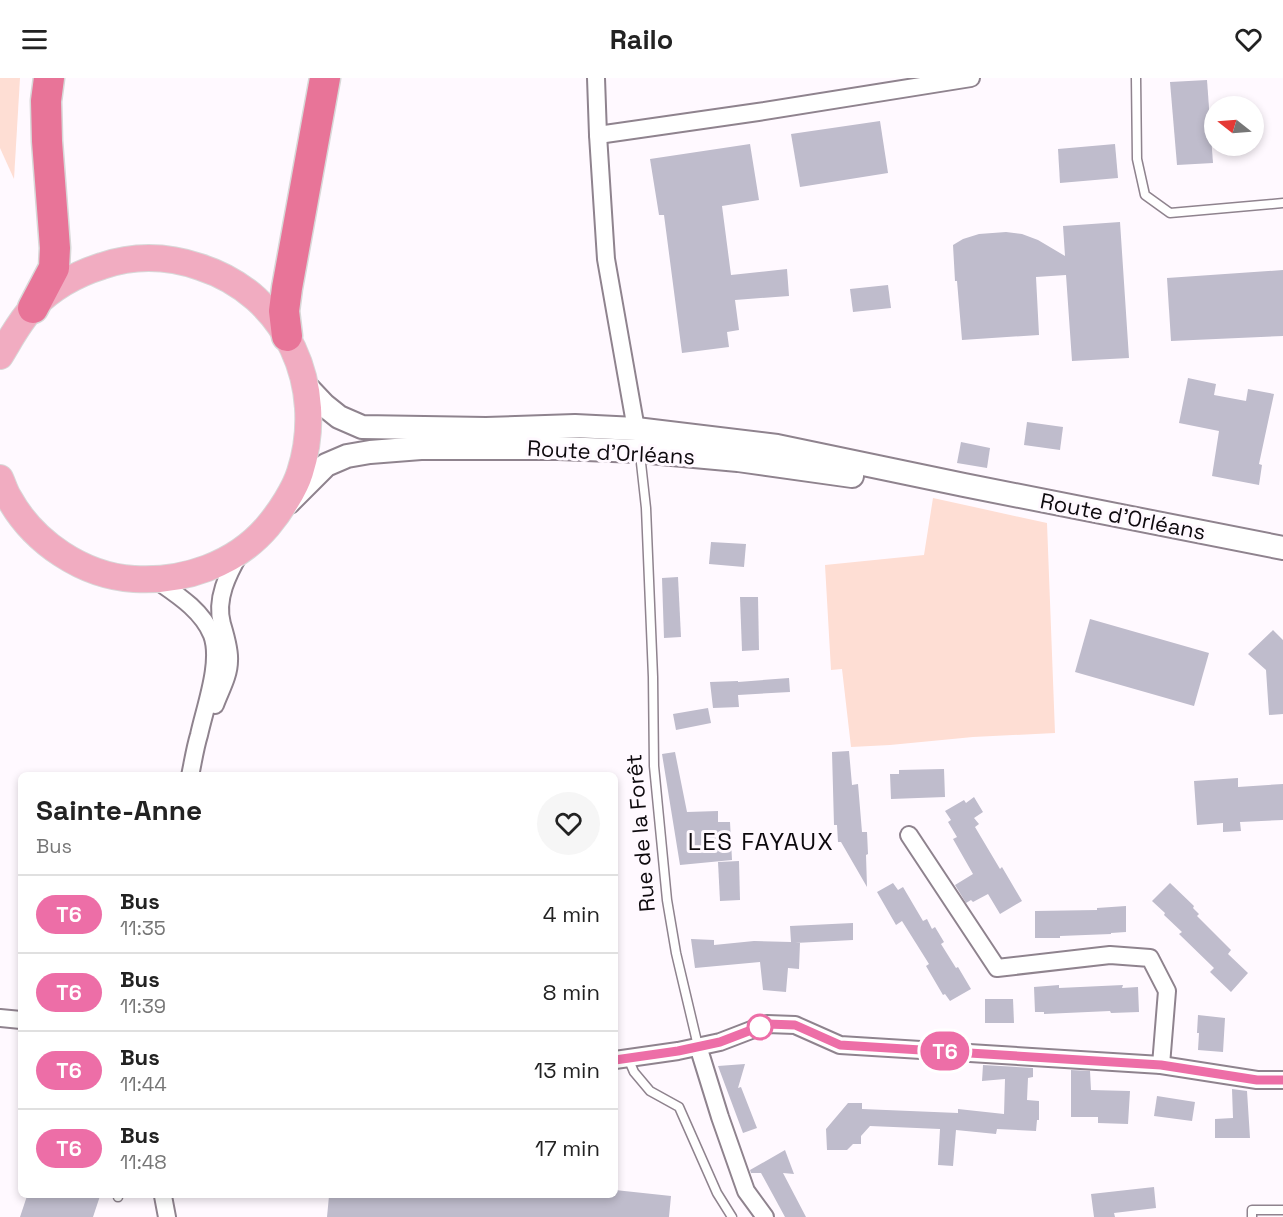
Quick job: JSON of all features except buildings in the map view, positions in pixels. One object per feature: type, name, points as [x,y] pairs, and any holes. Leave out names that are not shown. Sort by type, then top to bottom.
[{"type":"highway","points":[[33,308],[54,268],[55,248],[47,141],[46,101],[49,78]]},
{"type":"highway","points":[[287,336],[284,311],[287,288],[325,78]]},
{"type":"main road","points":[[0,356],[15,330],[33,308],[58,286],[87,270],[118,261],[151,258],[183,261],[215,272],[243,288],[267,310],[287,336],[299,360],[306,386],[309,430],[300,473],[279,513],[261,534],[240,552],[214,566],[186,576],[156,580],[131,579],[82,566],[40,538],[22,519],[3,489]]},
{"type":"main road","name":"Route d'Orléans","points":[[306,386],[339,417],[362,427],[486,429],[575,426],[636,429],[777,446],[1283,548]]},
{"type":"main road","name":"Route d'Orléans","points":[[279,513],[326,465],[347,456],[421,448],[558,447],[639,451],[738,460],[909,484],[964,485]]},
{"type":"street","points":[[596,78],[606,259],[636,429]]},
{"type":"street","points":[[598,135],[971,78]]},
{"type":"street","points":[[199,734],[211,718],[228,668],[230,659],[220,611],[224,584],[240,552]]},
{"type":"street","points":[[156,580],[194,609],[212,635],[213,680],[191,772]]},
{"type":"street","points":[[909,835],[997,968],[1110,955],[1150,958],[1167,991],[1161,1065]]},
{"type":"street","points":[[0,1018],[18,1020]]},
{"type":"street","points":[[622,1059],[720,1042],[767,1024],[795,1025],[840,1045],[1161,1065],[1257,1080],[1283,1080]]},
{"type":"street","name":"Rue de la Forêt","points":[[698,1046],[746,1191],[765,1217]]},
{"type":"street","points":[[163,1198],[166,1217]]},
{"type":"lane","points":[[1136,78],[1137,159],[1145,195],[1170,213],[1283,203]]},
{"type":"lane","name":"Rue de la Forêt","points":[[636,429],[646,508],[654,766],[670,921],[698,1046]]},
{"type":"lane","points":[[622,1059],[650,1091],[679,1107],[717,1193],[732,1217]]},
{"type":"lane","points":[[1252,1217],[1252,1210],[1283,1210]]},
{"type":"shaded area","points":[[0,78],[20,78],[14,179],[0,148]]},
{"type":"shaded area","points":[[933,498],[1047,523],[1055,733],[851,747],[842,669],[831,670],[825,565],[924,555]]},
{"type":"bus line","name":"T6","points":[[618,1060],[720,1042],[767,1024],[795,1025],[840,1045],[1161,1065],[1257,1080],[1283,1080]]},
{"type":"district","name":"LES FAYAUX","points":[[761,842]]}]
